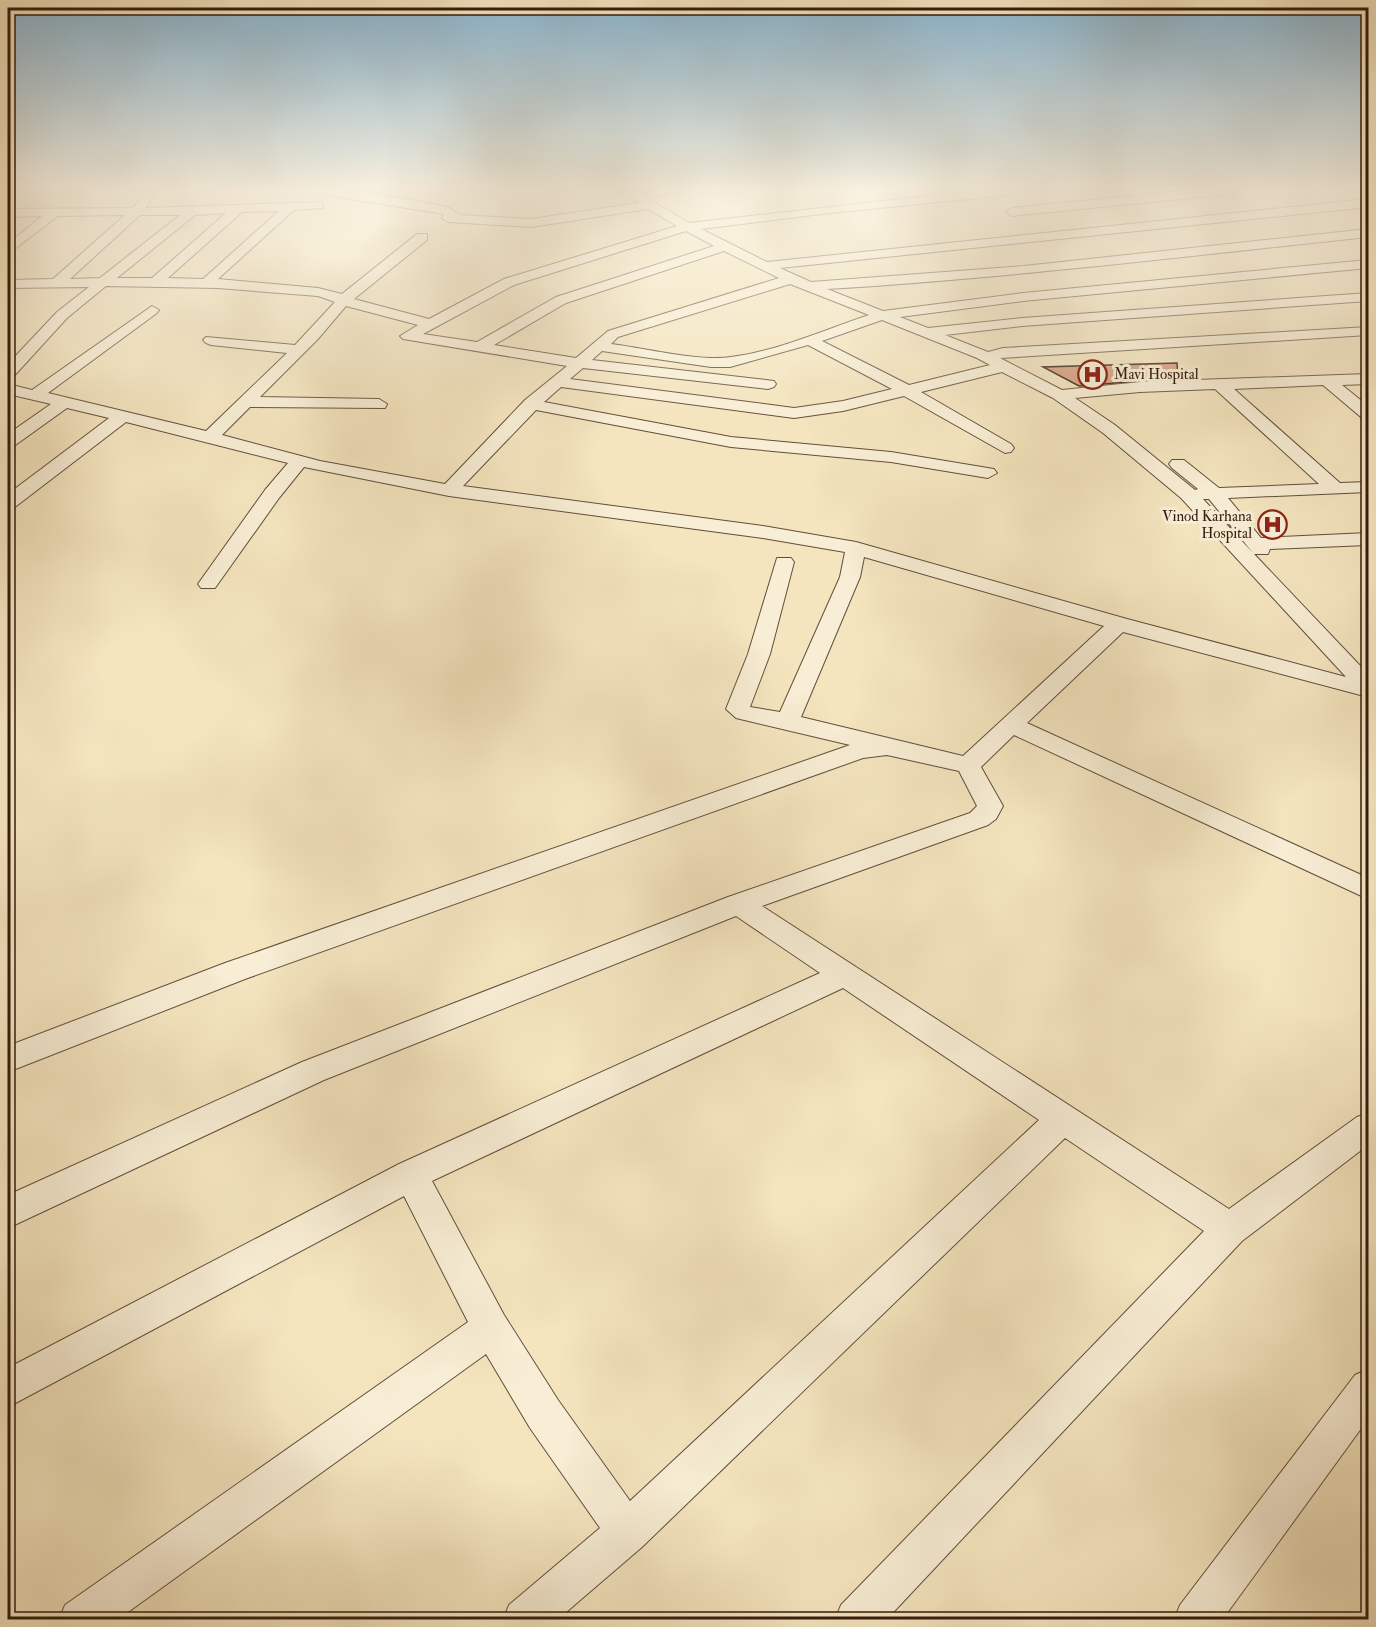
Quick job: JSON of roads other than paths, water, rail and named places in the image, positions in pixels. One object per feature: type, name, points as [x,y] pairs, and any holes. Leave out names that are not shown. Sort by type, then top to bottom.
[{"type":"street","points":[[58,282],[76,266]]},
{"type":"street","points":[[124,266],[62,315],[8,385],[35,395],[210,437],[299,462],[448,490],[763,532],[856,548],[1119,624],[1368,688]]},
{"type":"street","points":[[157,280],[171,266]]},
{"type":"street","points":[[208,281],[225,266]]},
{"type":"street","points":[[210,437],[248,402],[343,301],[386,266]]},
{"type":"street","points":[[560,266],[517,279],[408,336],[578,363],[768,384]]},
{"type":"street","points":[[480,347],[561,300],[663,266]]},
{"type":"street","points":[[765,266],[892,314],[948,330],[1059,395],[1109,429],[1188,494],[1368,688]]},
{"type":"street","points":[[777,266],[794,276],[827,284],[928,332],[1079,393],[1133,427],[1214,493],[1256,544],[1368,663]]},
{"type":"street","points":[[448,490],[531,404],[612,334],[794,276],[871,266]]},
{"type":"street","points":[[794,276],[827,284],[895,281],[1061,266]]},
{"type":"street","points":[[596,346],[711,362],[730,362],[754,357],[892,314],[1023,297],[1348,266]]},
{"type":"street","points":[[8,284],[106,280],[208,281],[333,296],[343,301],[429,323]]},
{"type":"street","points":[[928,332],[1368,297]]},
{"type":"street","points":[[35,395],[152,310]]},
{"type":"street","points":[[556,382],[794,413],[835,408],[906,390],[999,359],[1368,331]]},
{"type":"street","points":[[211,340],[298,350]]},
{"type":"street","points":[[809,340],[906,390],[1005,448]]},
{"type":"street","points":[[1059,395],[1219,384],[1368,379]]},
{"type":"street","points":[[1326,380],[1368,414]]},
{"type":"street","points":[[1219,384],[1335,488]]},
{"type":"street","points":[[8,442],[65,402]]},
{"type":"street","points":[[248,402],[379,404]]},
{"type":"street","points":[[531,404],[731,442],[891,458],[988,473]]},
{"type":"street","points":[[8,503],[123,416]]},
{"type":"street","points":[[208,584],[250,522],[299,462]]},
{"type":"street","points":[[1188,494],[1368,487]]},
{"type":"street","points":[[1256,544],[1368,539]]},
{"type":"street","points":[[788,721],[850,577],[856,548]]},
{"type":"street","points":[[8,1212],[314,1071],[738,904],[979,819],[987,813],[990,806],[968,765],[738,709],[759,654],[784,562]]},
{"type":"street","points":[[968,765],[1119,624]]},
{"type":"street","points":[[1012,724],[1368,889]]},
{"type":"street","points":[[8,1059],[235,971],[860,750],[887,747]]},
{"type":"street","points":[[738,904],[1230,1229]]},
{"type":"street","points":[[8,1388],[411,1175],[844,975]]},
{"type":"street","points":[[524,1620],[627,1532],[1062,1119]]},
{"type":"street","points":[[856,1620],[1230,1229],[1368,1127]]},
{"type":"street","points":[[411,1175],[491,1328],[544,1414],[627,1532]]},
{"type":"street","points":[[80,1620],[491,1328]]},
{"type":"street","points":[[1195,1620],[1368,1388]]},
{"type":"place","name":"Mavi Hospital","points":[[1093,374]]},
{"type":"place","name":"Vinod Karhana Hospital","points":[[1273,525]]}]
